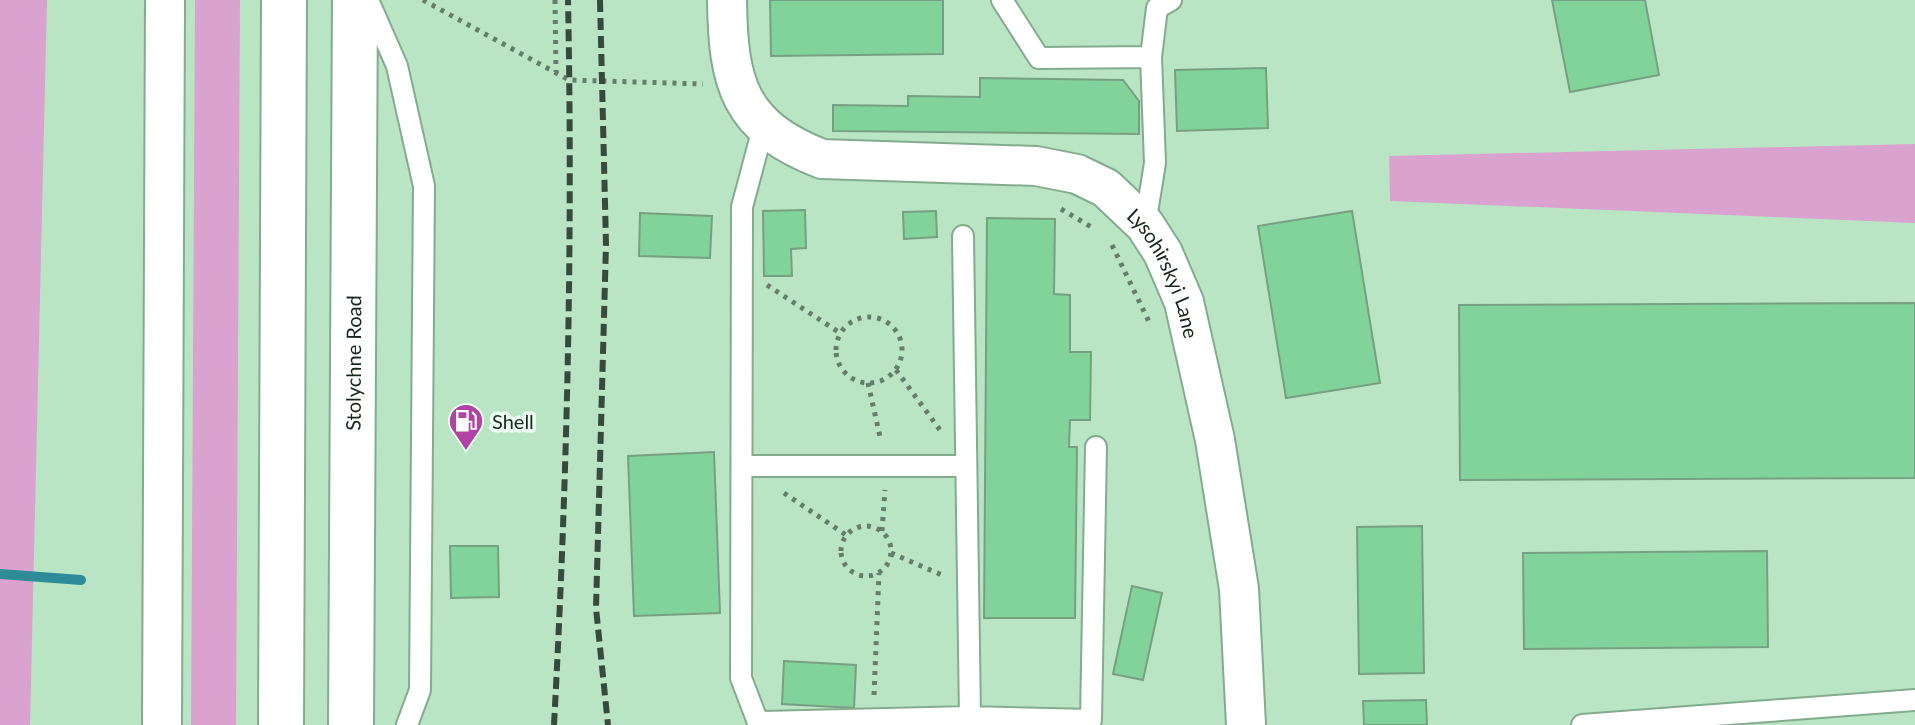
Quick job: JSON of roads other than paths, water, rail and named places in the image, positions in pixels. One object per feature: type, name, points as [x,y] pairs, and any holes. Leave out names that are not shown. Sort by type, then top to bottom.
[{"type":"highway","points":[[281,725],[284,0]]},
{"type":"highway","name":"Stolychne Road","points":[[351,725],[355,0]]},
{"type":"street","points":[[162,725],[165,0]]},
{"type":"street","points":[[727,0],[727,39],[736,86],[763,128]]},
{"type":"street","name":"Lysohirskyi Lane","points":[[763,128],[794,148],[822,159],[1036,166],[1077,174],[1106,188],[1145,225],[1163,253],[1184,302],[1215,440],[1239,589],[1246,725]]},
{"type":"lane","points":[[368,0],[397,66],[424,186],[420,690],[407,725]]},
{"type":"lane","points":[[1002,0],[1039,58],[1151,57]]},
{"type":"lane","points":[[1145,225],[1155,163],[1151,57],[1157,8],[1171,0]]},
{"type":"lane","points":[[763,128],[742,207],[741,678],[759,724],[970,717],[1090,723],[1096,447]]},
{"type":"lane","points":[[963,236],[970,717]]},
{"type":"lane","points":[[743,466],[966,466]]},
{"type":"lane","points":[[1582,725],[1915,700]]},
{"type":"waterway","points":[[0,574],[81,580]]},
{"type":"railway","points":[[554,725],[568,362],[568,0]]},
{"type":"railway","points":[[600,0],[606,244],[596,608],[608,725]]},
{"type":"place","name":"Shell","points":[[466,452]]}]
